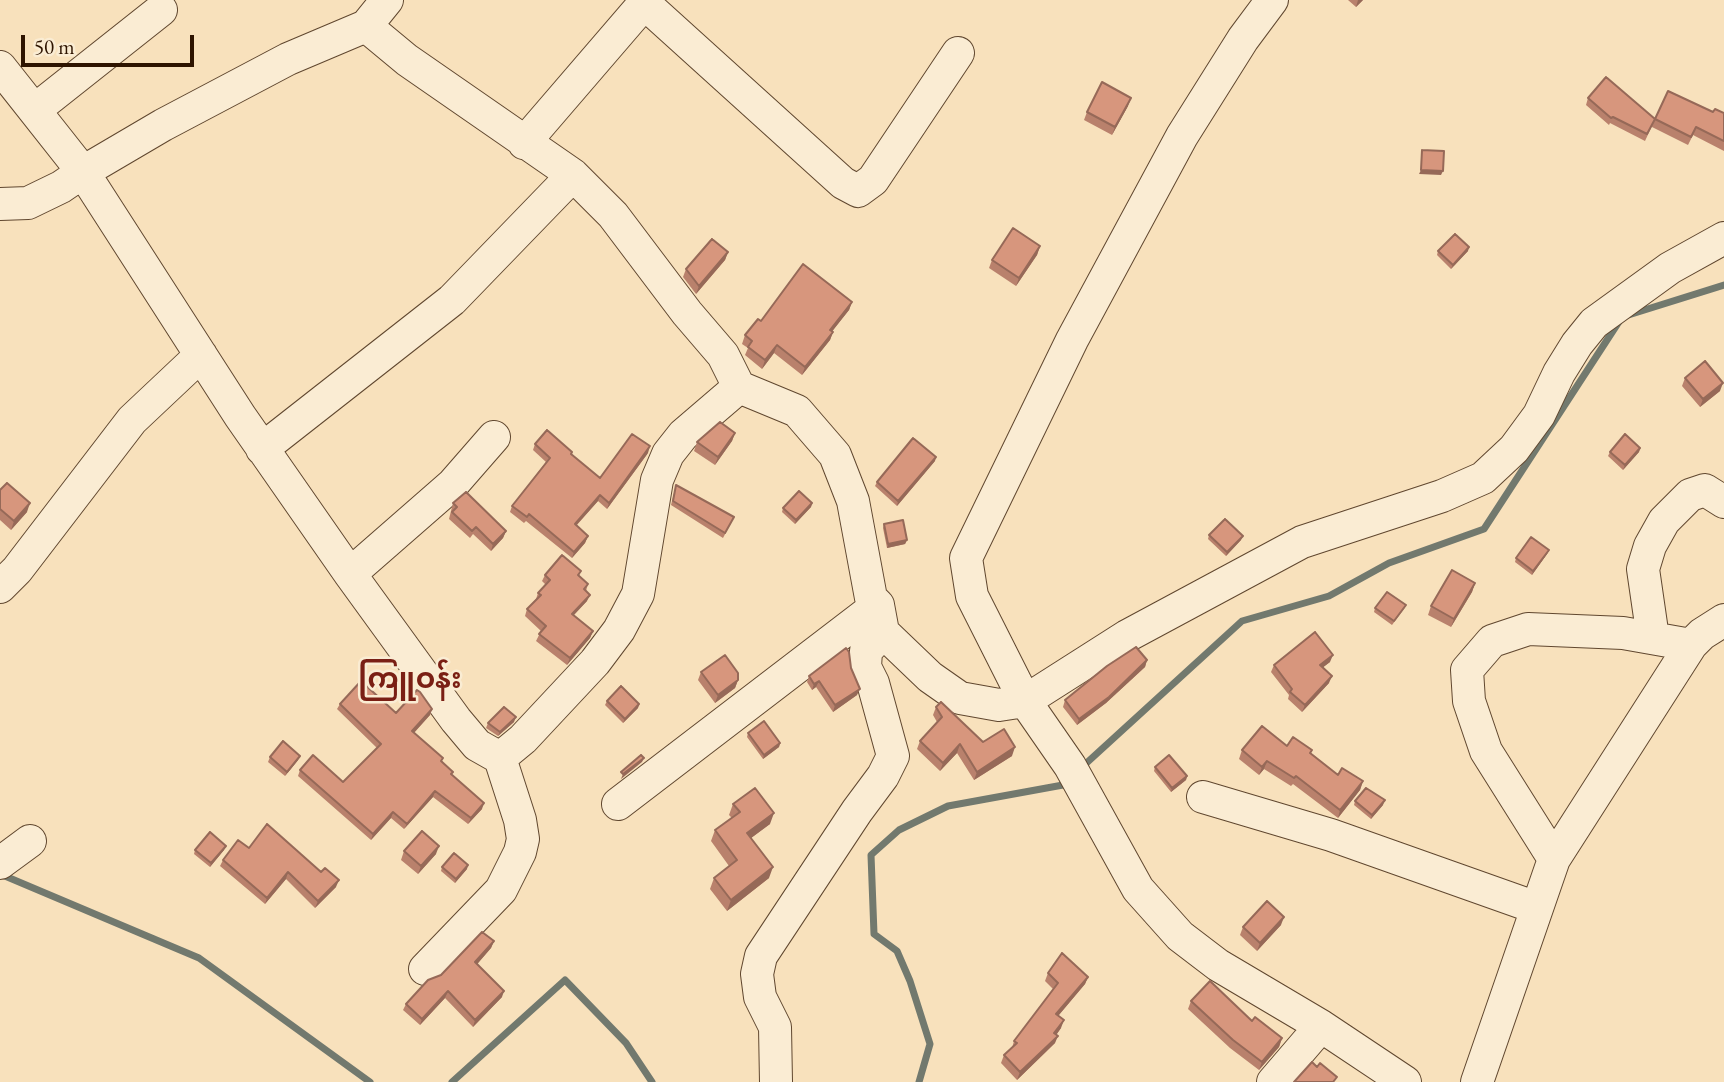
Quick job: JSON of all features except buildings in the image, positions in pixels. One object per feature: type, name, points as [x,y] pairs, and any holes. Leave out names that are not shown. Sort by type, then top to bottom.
[{"type":"street","points":[[0,204],[28,203],[61,187],[163,125],[288,59],[366,26],[387,0]]},
{"type":"street","points":[[1272,0],[1243,39],[1182,136],[1072,340],[966,558],[972,596],[1025,701],[1070,766],[1138,889],[1180,936],[1218,965],[1321,1026],[1405,1082]]},
{"type":"street","points":[[524,142],[645,2],[843,183],[858,191],[873,180],[958,53]]},
{"type":"street","points":[[36,109],[162,10]]},
{"type":"street","points":[[366,26],[407,60],[573,175],[613,215],[687,313],[723,355],[739,387],[796,411],[835,455],[853,501],[871,598],[880,618],[930,677],[960,698],[999,705],[1025,701],[1127,636],[1302,542],[1442,496],[1483,478],[1514,449],[1539,415],[1559,373],[1594,323],[1670,268],[1724,238]]},
{"type":"street","points":[[0,67],[36,109],[83,172],[262,449],[350,574],[456,720],[477,745],[500,758],[520,820],[523,839],[520,852],[501,890],[425,968]]},
{"type":"street","points":[[262,449],[452,300],[573,175]]},
{"type":"street","points":[[0,587],[132,420],[201,355]]},
{"type":"street","points":[[500,758],[523,739],[595,662],[619,630],[638,594],[657,480],[668,454],[683,435],[739,387]]},
{"type":"street","points":[[350,574],[453,484],[494,437]]},
{"type":"street","points":[[1653,638],[1643,569],[1650,546],[1664,521],[1690,495],[1704,490],[1724,502]]},
{"type":"street","points":[[618,804],[880,618]]},
{"type":"street","points":[[776,1082],[775,1027],[760,997],[757,974],[761,956],[856,811],[883,776],[893,756],[866,667],[866,651],[880,618]]},
{"type":"street","points":[[1478,1082],[1554,859],[1691,645],[1702,634],[1724,620]]},
{"type":"street","points":[[1554,859],[1486,751],[1469,701],[1467,670],[1492,641],[1528,629],[1623,633],[1691,645]]},
{"type":"street","points":[[1203,797],[1331,835],[1537,908]]},
{"type":"street","points":[[0,863],[30,841]]},
{"type":"street","points":[[1272,1082],[1321,1026]]},
{"type":"waterway","points":[[1081,768],[1242,621],[1329,596],[1389,563],[1484,529],[1622,317],[1724,285]]},
{"type":"waterway","points":[[919,1082],[930,1044],[910,981],[897,951],[874,934],[871,855],[899,830],[948,806],[1063,785],[1067,780]]},
{"type":"waterway","points":[[0,874],[199,958],[370,1082]]},
{"type":"waterway","points":[[452,1082],[565,980],[626,1043],[652,1082]]},
{"type":"district","name":"ကြူဝန်း","points":[[410,680]]}]
